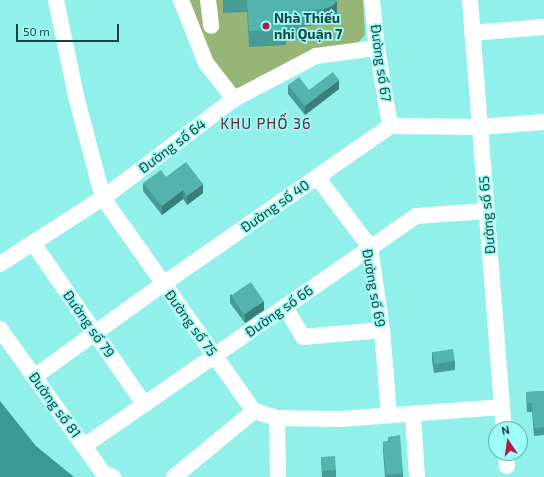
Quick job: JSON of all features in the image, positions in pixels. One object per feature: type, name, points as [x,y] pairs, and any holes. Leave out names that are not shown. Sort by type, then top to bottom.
[{"type":"street","name":"Đường số 75","points":[[56,0],[76,96],[103,198],[254,411]]},
{"type":"street","points":[[181,0],[206,63],[234,99]]},
{"type":"street","points":[[208,0],[211,26]]},
{"type":"street","name":"Đường số 67","points":[[372,0],[377,48],[390,126]]},
{"type":"street","name":"Đường số 65","points":[[470,0],[503,421]]},
{"type":"street","points":[[472,33],[544,27]]},
{"type":"street","name":"Đường số 64","points":[[0,264],[103,198],[234,99],[316,56],[377,48]]},
{"type":"street","points":[[390,126],[480,127],[544,122]]},
{"type":"street","name":"Đường số 40","points":[[34,377],[163,284],[390,126]]},
{"type":"street","name":"Đường số 69","points":[[317,177],[370,247],[382,330],[389,415]]},
{"type":"street","name":"Đường số 66","points":[[84,446],[416,216],[486,211]]},
{"type":"street","name":"Đường số 79","points":[[33,243],[144,404]]},
{"type":"street","points":[[285,307],[303,337],[382,330]]},
{"type":"street","name":"Đường số 81","points":[[0,329],[103,473],[112,477]]},
{"type":"street","points":[[174,477],[254,411],[277,418],[340,419],[502,407]]},
{"type":"street","points":[[413,414],[417,477]]},
{"type":"street","points":[[277,418],[278,477]]},
{"type":"green space","points":[[187,0],[363,0],[365,35],[355,46],[236,89],[228,85],[203,45]]},
{"type":"water","points":[[0,401],[36,446],[74,477],[0,477]]},
{"type":"building","points":[[247,0],[337,1],[332,6],[324,9],[302,11],[303,23],[285,25],[286,30],[249,31]]},
{"type":"building","points":[[333,72],[339,80],[305,106],[288,85],[299,77],[309,90]]},
{"type":"building","points":[[186,162],[203,184],[187,196],[183,190],[162,206],[143,183],[161,170],[166,177]]},
{"type":"building","points":[[251,282],[264,301],[244,314],[231,295]]},
{"type":"building","points":[[453,349],[455,361],[434,364],[432,352]]},
{"type":"building","points":[[544,391],[544,427],[534,428],[532,403],[527,403],[526,392]]},
{"type":"building","points":[[400,435],[403,473],[386,475],[383,442],[389,441],[388,437]]},
{"type":"building","points":[[335,456],[336,470],[322,471],[321,457]]},
{"type":"place","name":"Nhà Thiếu nhi Quận 7","points":[[266,26]]},
{"type":"district","name":"KHU PHỐ 36","points":[[266,124]]}]
